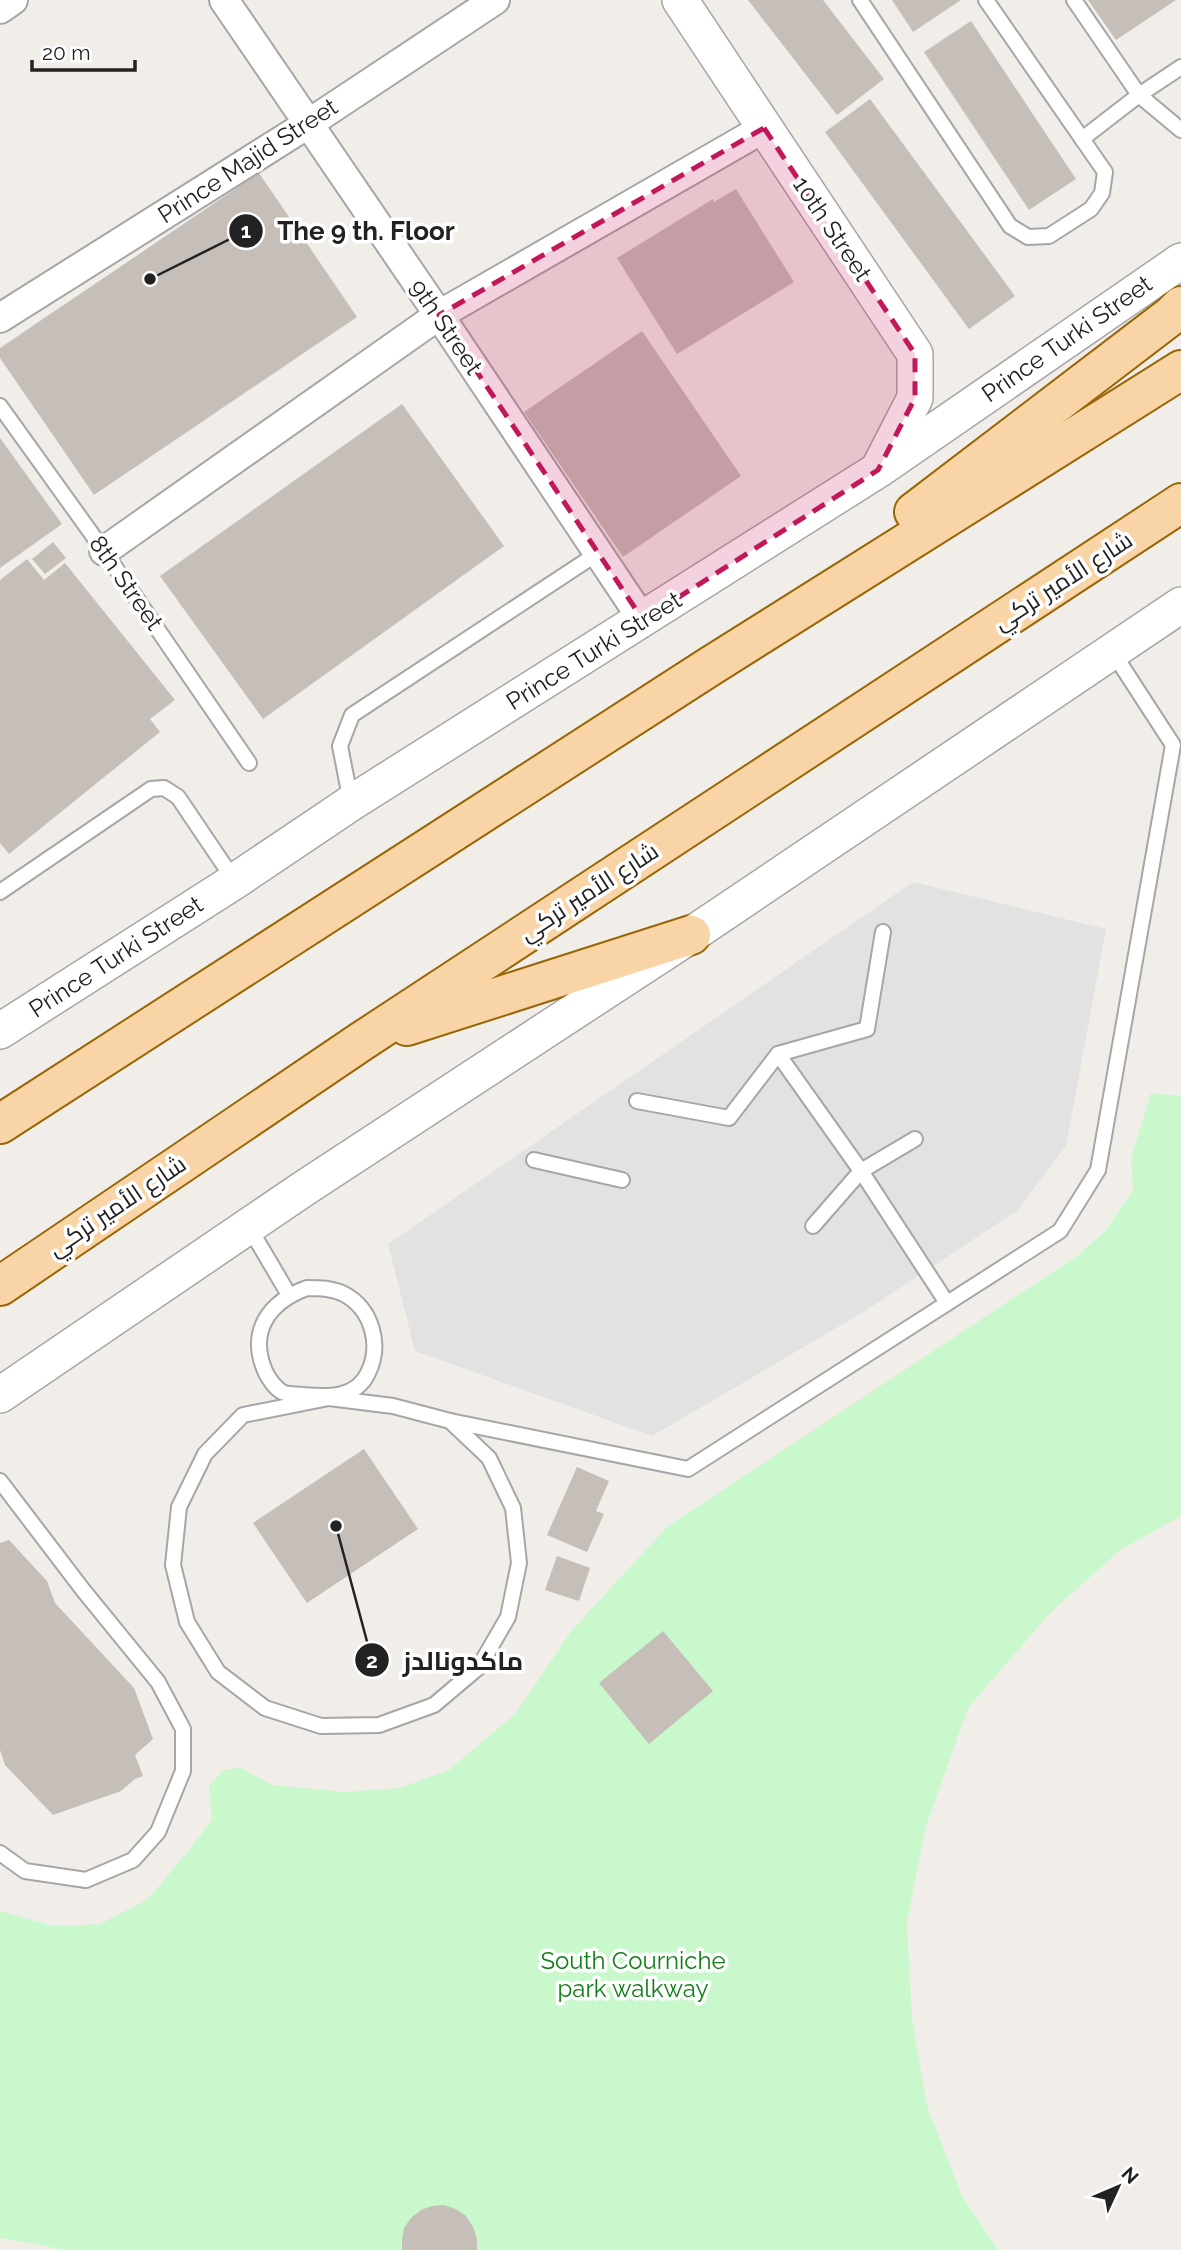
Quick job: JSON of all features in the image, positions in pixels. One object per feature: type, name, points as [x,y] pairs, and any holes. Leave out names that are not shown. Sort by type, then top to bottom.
[{"type":"main road","points":[[709,667],[1181,306]]},
{"type":"main road","points":[[0,1124],[709,667],[1181,370]]},
{"type":"main road","name":"شارع الأمير تركي","points":[[0,1286],[362,1041],[1181,503]]},
{"type":"main road","points":[[362,1041],[691,935]]},
{"type":"street","points":[[0,9],[13,0]]},
{"type":"street","name":"9th Street","points":[[223,0],[439,315],[643,620]]},
{"type":"street","name":"Prince Majid Street","points":[[0,318],[308,124],[495,0]]},
{"type":"street","name":"10th Street","points":[[680,0],[915,354],[915,398],[878,470]]},
{"type":"street","points":[[104,551],[439,315],[764,128]]},
{"type":"street","name":"Prince Turki Street","points":[[0,1031],[235,881],[351,803],[878,470],[1181,261]]},
{"type":"street","points":[[0,1395],[1181,605]]},
{"type":"lane","points":[[860,0],[1010,226],[1028,237],[1049,236],[1091,209],[1102,193],[1105,172],[986,0]]},
{"type":"lane","points":[[1074,0],[1139,95],[1181,130]]},
{"type":"lane","points":[[1082,139],[1181,67]]},
{"type":"lane","name":"8th Street","points":[[0,406],[104,551],[249,763]]},
{"type":"lane","points":[[351,803],[340,746],[352,715],[598,553]]},
{"type":"lane","points":[[450,1421],[489,1458],[513,1508],[519,1563],[508,1617],[479,1667],[435,1705],[379,1726],[321,1726],[265,1708],[219,1672],[187,1622],[173,1565],[179,1507],[205,1454],[243,1415],[329,1398],[355,1390],[368,1375],[374,1357],[375,1338],[369,1321],[358,1305],[343,1294],[325,1289],[307,1288],[289,1295],[274,1306],[264,1321],[259,1340],[260,1360],[268,1378],[282,1392],[329,1398],[393,1406],[450,1421],[688,1469],[1060,1231],[1098,1170],[1173,745],[1112,651]]},
{"type":"lane","points":[[0,892],[151,789],[164,788],[178,797],[235,881]]},
{"type":"lane","points":[[637,1101],[729,1118],[778,1054],[867,1028],[883,932]]},
{"type":"lane","points":[[778,1054],[861,1171],[947,1303]]},
{"type":"lane","points":[[813,1226],[861,1171],[915,1139]]},
{"type":"lane","points":[[534,1160],[622,1180]]},
{"type":"lane","points":[[249,1226],[289,1295]]},
{"type":"lane","points":[[0,1481],[83,1590],[158,1682],[183,1729],[183,1771],[158,1832],[132,1860],[86,1880],[24,1871],[0,1853]]},
{"type":"highlighted area","points":[[764,128],[915,354],[915,398],[878,470],[643,620],[439,315]]},
{"type":"green space","name":"South Courniche park walkway","points":[[1151,1093],[1181,1096],[1181,1516],[1120,1550],[1050,1613],[968,1708],[925,1829],[907,1923],[912,2018],[927,2106],[962,2196],[998,2250],[67,2250],[0,2238],[0,1911],[54,1926],[100,1924],[148,1899],[212,1820],[209,1786],[223,1770],[241,1768],[272,1785],[345,1792],[400,1788],[449,1770],[516,1713],[572,1630],[667,1527],[1080,1254],[1106,1230],[1133,1190],[1131,1158]]},
{"type":"shaded area","points":[[913,882],[1106,929],[1066,1146],[1018,1210],[862,1313],[652,1436],[415,1351],[388,1244]]},
{"type":"building","points":[[748,0],[823,0],[884,79],[837,115]]},
{"type":"building","points":[[892,0],[961,0],[913,32]]},
{"type":"building","points":[[1088,0],[1176,0],[1116,40]]},
{"type":"building","points":[[971,21],[1076,179],[1029,210],[924,52]]},
{"type":"building","points":[[870,99],[1015,296],[969,329],[825,132]]},
{"type":"building","points":[[259,173],[357,317],[94,495],[0,358],[0,348]]},
{"type":"building","points":[[736,189],[794,282],[677,354],[617,258],[713,199],[714,202]]},
{"type":"building","points":[[642,331],[741,476],[623,557],[524,412]]},
{"type":"building","points":[[402,404],[504,546],[263,719],[160,576]]},
{"type":"building","points":[[0,438],[62,524],[0,568]]},
{"type":"building","points":[[53,542],[66,558],[45,574],[32,559]]},
{"type":"building","points":[[27,559],[44,580],[65,563],[175,700],[150,719],[160,732],[9,854],[0,843],[0,580]]},
{"type":"building","points":[[364,1449],[418,1529],[307,1603],[253,1523]]},
{"type":"building","points":[[577,1467],[609,1481],[596,1511],[604,1514],[587,1552],[547,1535]]},
{"type":"building","points":[[9,1540],[47,1581],[55,1603],[134,1688],[153,1739],[135,1755],[143,1776],[121,1791],[53,1815],[5,1765],[0,1750],[0,1543]]},
{"type":"building","points":[[557,1556],[590,1568],[579,1601],[545,1590]]},
{"type":"building","points":[[663,1631],[713,1691],[649,1744],[599,1683]]},
{"type":"building","points":[[444,2205],[466,2216],[477,2239],[477,2250],[402,2250],[404,2228],[411,2218],[421,2210]]},
{"type":"place","name":"The 9 th. Floor","points":[[150,279]]},
{"type":"place","name":"ماكدونالدز","points":[[336,1526]]}]
